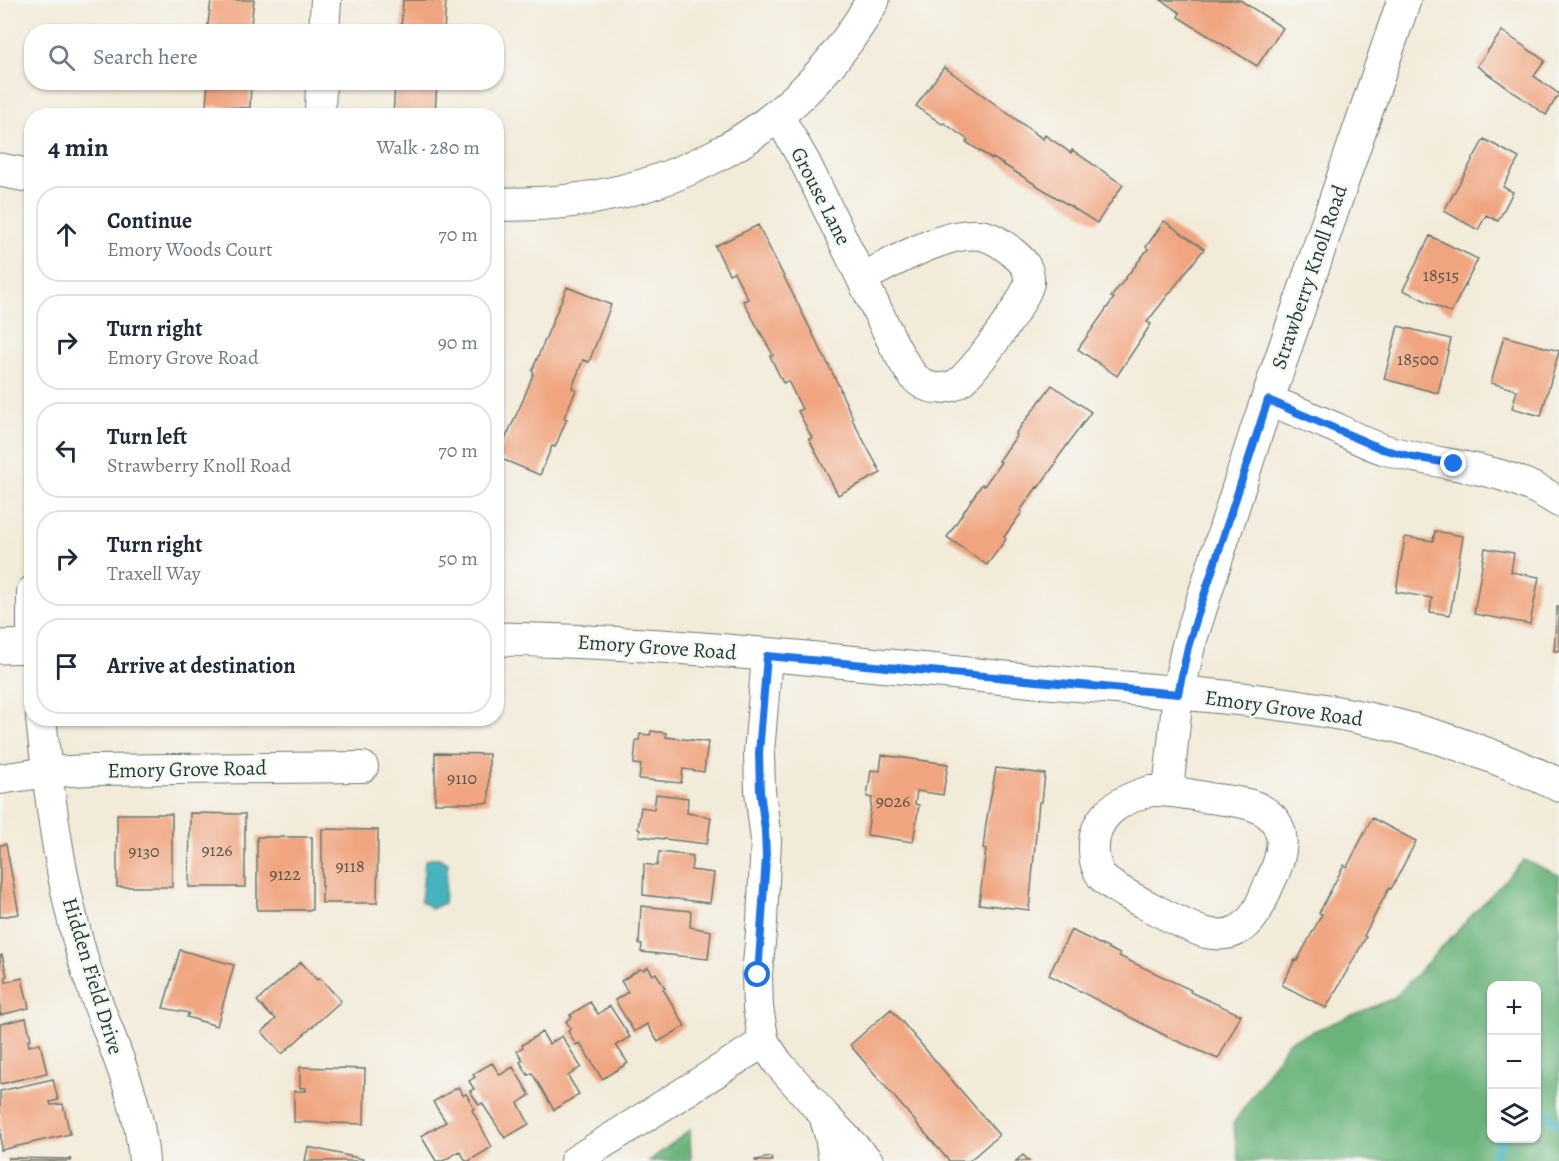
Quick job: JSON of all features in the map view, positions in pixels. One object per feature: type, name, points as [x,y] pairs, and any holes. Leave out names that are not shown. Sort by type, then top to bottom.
[{"type":"street","points":[[324,24],[326,0]]},
{"type":"street","points":[[504,204],[568,202],[613,195],[692,169],[718,155],[750,136],[778,115],[807,88],[847,41],[873,0]]},
{"type":"street","name":"Strawberry Knoll Road","points":[[1178,694],[1198,614],[1305,286],[1404,0]]},
{"type":"street","points":[[320,108],[321,90]]},
{"type":"street","name":"Grouse Lane","points":[[778,115],[806,164],[862,278],[909,373],[925,385],[940,389],[957,384],[970,371],[1017,308],[1028,289],[1029,281],[1028,268],[1023,261],[996,240],[979,235],[961,236],[930,245],[862,278]]},
{"type":"street","points":[[0,170],[24,174]]},
{"type":"street","points":[[1268,400],[1382,449],[1505,475],[1528,484],[1559,502]]},
{"type":"street","name":"Emory Grove Road","points":[[504,639],[648,645],[1178,694],[1318,710],[1379,722],[1455,743],[1559,785]]},
{"type":"street","points":[[0,647],[24,646]]},
{"type":"street","points":[[767,656],[759,753],[766,858],[758,997],[764,1042],[778,1062],[824,1115],[868,1161]]},
{"type":"street","points":[[1168,791],[1178,694]]},
{"type":"street","name":"Hidden Field Drive","points":[[42,726],[60,858],[73,922],[94,993],[130,1093],[139,1127],[144,1161]]},
{"type":"street","name":"Emory Grove Road","points":[[0,779],[48,772],[91,770],[363,767]]},
{"type":"street","points":[[1150,791],[1168,791],[1254,806],[1268,814],[1276,824],[1282,845],[1278,865],[1255,915],[1238,930],[1221,934],[1204,932],[1115,889],[1101,875],[1094,857],[1094,845],[1096,828],[1102,818],[1118,805],[1137,795],[1150,791]]},
{"type":"street","points":[[575,1161],[764,1042]]},
{"type":"street","points":[[824,1115],[834,1161]]},
{"type":"green space","points":[[1524,860],[1559,875],[1559,1161],[1239,1161],[1233,1124],[1289,1041],[1394,998]]},
{"type":"green space","points":[[690,1130],[691,1161],[649,1161]]},
{"type":"water","points":[[439,858],[448,863],[444,903],[432,909],[421,901],[425,861]]},
{"type":"building","points":[[211,0],[254,0],[251,24],[208,24]]},
{"type":"building","points":[[403,0],[444,0],[446,2],[445,24],[402,24]]},
{"type":"building","points":[[1161,0],[1240,0],[1283,28],[1257,66],[1178,17],[1180,13]]},
{"type":"building","points":[[1502,31],[1545,61],[1534,76],[1559,94],[1546,115],[1477,66]]},
{"type":"building","points":[[944,67],[1043,139],[1045,135],[1071,153],[1072,150],[1123,185],[1097,223],[992,159],[966,142],[968,140],[944,123],[942,124],[916,106]]},
{"type":"building","points":[[207,90],[251,90],[250,108],[206,106]]},
{"type":"building","points":[[395,90],[437,90],[435,108],[393,108]]},
{"type":"building","points":[[1484,139],[1519,158],[1503,187],[1513,192],[1498,221],[1486,215],[1478,230],[1444,211]]},
{"type":"building","points":[[1164,221],[1204,249],[1147,322],[1151,324],[1117,376],[1078,349],[1114,298],[1111,297],[1148,249],[1146,247]]},
{"type":"building","points":[[758,225],[841,390],[852,419],[881,473],[838,495],[809,439],[812,438],[798,411],[802,409],[788,381],[783,383],[770,356],[773,355],[743,301],[748,299],[734,272],[729,274],[715,246]]},
{"type":"building","points":[[1430,236],[1478,259],[1451,313],[1403,290]]},
{"type":"building","points":[[567,287],[611,305],[589,362],[583,360],[572,388],[576,390],[564,418],[567,419],[540,475],[504,460],[504,442],[523,400],[534,372],[532,371]]},
{"type":"building","points":[[1398,326],[1451,339],[1438,393],[1384,379]]},
{"type":"building","points":[[1504,336],[1559,351],[1541,416],[1512,408],[1517,390],[1491,383]]},
{"type":"building","points":[[1052,385],[1091,412],[1020,511],[1022,512],[1004,537],[1006,539],[987,565],[947,537],[982,484],[984,486],[1001,462],[999,461],[1017,435],[1015,434]]},
{"type":"building","points":[[1435,531],[1463,536],[1450,615],[1430,612],[1432,598],[1396,592],[1405,537],[1433,541]]},
{"type":"building","points":[[1485,548],[1514,553],[1511,572],[1539,577],[1530,624],[1474,614]]},
{"type":"building","points":[[1557,607],[1559,607],[1559,651],[1554,651]]},
{"type":"building","points":[[651,731],[666,733],[666,737],[708,742],[704,772],[683,769],[681,783],[639,779],[641,765],[634,764],[636,740],[639,740],[640,734],[650,735]]},
{"type":"building","points":[[435,753],[489,754],[489,803],[435,803]]},
{"type":"building","points":[[882,755],[948,764],[943,795],[917,791],[915,804],[919,805],[913,842],[867,835],[872,798],[867,797],[871,770],[880,771]]},
{"type":"building","points":[[996,768],[1045,774],[1042,802],[1039,802],[1029,910],[979,904],[986,849],[983,849],[986,823]]},
{"type":"building","points":[[656,794],[688,798],[687,813],[711,817],[707,844],[639,836],[641,807],[654,809]]},
{"type":"building","points":[[190,813],[245,814],[245,887],[189,887]]},
{"type":"building","points":[[117,814],[172,814],[172,887],[117,887]]},
{"type":"building","points":[[1372,818],[1416,841],[1326,1008],[1282,985],[1322,914],[1319,913],[1344,865],[1347,867]]},
{"type":"building","points":[[322,829],[378,830],[377,903],[322,903]]},
{"type":"building","points":[[257,837],[312,837],[312,910],[257,910]]},
{"type":"building","points":[[6,844],[19,914],[0,917],[0,845]]},
{"type":"building","points":[[659,852],[693,856],[691,870],[714,873],[710,903],[643,895],[644,864],[657,866]]},
{"type":"building","points":[[641,906],[691,911],[690,927],[711,931],[708,959],[641,952],[642,945],[639,944]]},
{"type":"building","points":[[1071,930],[1191,990],[1190,992],[1241,1015],[1218,1059],[1168,1037],[1049,975]]},
{"type":"building","points":[[180,950],[234,965],[217,1026],[187,1017],[189,1013],[163,1008]]},
{"type":"building","points":[[2,955],[7,976],[5,977],[6,982],[22,978],[29,1008],[0,1015],[0,956]]},
{"type":"building","points":[[301,962],[317,980],[320,978],[341,1001],[282,1054],[262,1032],[276,1019],[257,1001]]},
{"type":"building","points":[[648,967],[653,975],[656,973],[685,1026],[658,1042],[647,1024],[634,1032],[615,1000],[628,992],[621,981],[640,969],[644,970]]},
{"type":"building","points":[[590,1002],[598,1014],[610,1006],[630,1037],[616,1045],[628,1063],[602,1079],[580,1043],[576,1045],[568,1031],[571,1029],[566,1021],[572,1017],[570,1015]]},
{"type":"building","points":[[891,1009],[999,1135],[969,1161],[949,1161],[850,1045]]},
{"type":"building","points":[[26,1018],[31,1039],[28,1040],[29,1046],[40,1043],[47,1073],[0,1084],[0,1024]]},
{"type":"building","points":[[542,1032],[549,1044],[562,1036],[581,1067],[568,1076],[579,1094],[554,1110],[532,1073],[528,1075],[520,1062],[523,1060],[517,1051]]},
{"type":"building","points":[[492,1063],[500,1075],[513,1067],[530,1095],[518,1103],[529,1124],[505,1138],[482,1103],[479,1105],[470,1091],[474,1089],[469,1081],[475,1077],[473,1074]]},
{"type":"building","points":[[300,1067],[365,1069],[364,1124],[294,1122],[294,1091],[306,1091],[306,1088],[300,1088]]},
{"type":"building","points":[[53,1079],[58,1100],[50,1102],[51,1105],[63,1104],[70,1134],[1,1150],[0,1091]]},
{"type":"building","points":[[458,1087],[463,1095],[466,1094],[474,1108],[472,1110],[492,1147],[469,1161],[466,1161],[460,1151],[443,1161],[436,1161],[421,1136],[446,1122],[433,1102]]},
{"type":"building","points":[[308,1147],[363,1159],[362,1161],[305,1161]]},
{"type":"building","points":[[1023,1155],[1029,1161],[1016,1161]]},
{"type":"building","points":[[771,1157],[772,1161],[755,1161],[755,1160]]},
{"type":"building","points":[[8,1158],[71,1159],[71,1161],[8,1161]]},
{"type":"waterway","points":[[1541,1108],[1559,1125]]},
{"type":"waterway","points":[[1492,1161],[1501,1143]]},
{"type":"route","points":[[758,975],[766,858],[759,753],[767,656],[1178,694],[1198,614],[1268,400],[1382,449],[1454,464]]}]
